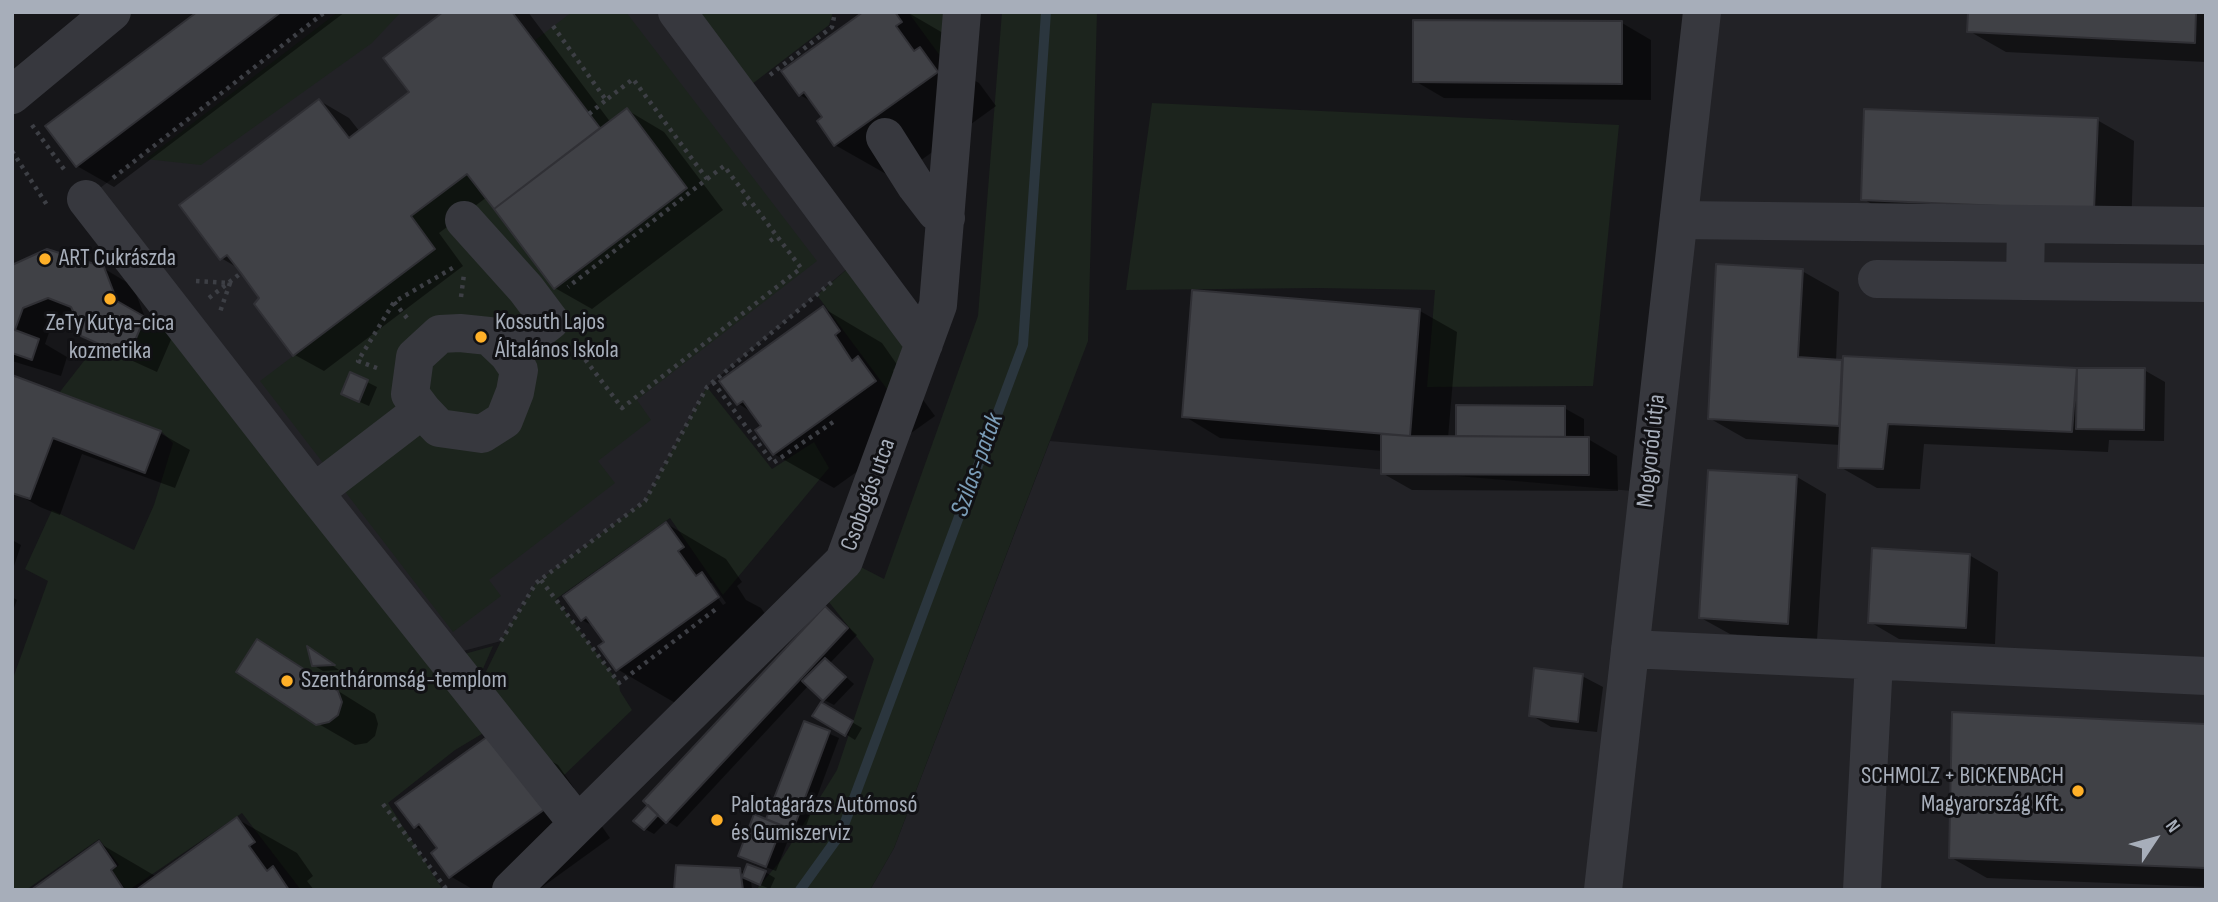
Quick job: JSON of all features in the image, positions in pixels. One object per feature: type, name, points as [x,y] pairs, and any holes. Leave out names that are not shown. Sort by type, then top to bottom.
[{"type":"street","points":[[677,12],[924,344]]},
{"type":"street","name":"Csobogós utca","points":[[511,890],[844,561],[939,305],[962,12]]},
{"type":"street","name":"Mogyoród útja","points":[[1603,890],[1702,12]]},
{"type":"street","points":[[20,108],[101,16]]},
{"type":"street","points":[[885,137],[916,186],[936,212],[946,218]]},
{"type":"street","points":[[86,199],[578,824]]},
{"type":"street","points":[[464,220],[513,274],[545,315],[508,354]]},
{"type":"street","points":[[1679,220],[2206,226]]},
{"type":"street","points":[[2025,281],[2026,224]]},
{"type":"street","points":[[1877,279],[2206,283]]},
{"type":"street","points":[[440,334],[489,336],[508,354],[519,370],[515,391],[504,420],[482,434],[439,428],[422,410],[410,394],[415,357],[440,334]]},
{"type":"street","points":[[315,492],[422,410]]},
{"type":"street","points":[[1630,649],[2206,676]]},
{"type":"street","points":[[1862,890],[1874,661]]},
{"type":"path","points":[[20,108],[86,199],[325,12]]},
{"type":"path","points":[[740,97],[832,27],[835,12]]},
{"type":"path","points":[[553,26],[606,100]]},
{"type":"path","points":[[589,114],[633,79],[707,179]]},
{"type":"path","points":[[12,151],[47,205]]},
{"type":"path","points":[[724,166],[749,201],[802,268],[622,408],[598,372],[545,315],[724,166]]},
{"type":"path","points":[[743,205],[749,201]]},
{"type":"path","points":[[770,241],[777,236]]},
{"type":"path","points":[[501,641],[536,583],[645,501],[707,387],[860,258]]},
{"type":"path","points":[[379,368],[358,361],[394,302],[467,260],[513,274]]},
{"type":"path","points":[[394,302],[406,317]]},
{"type":"path","points":[[713,382],[773,463],[836,420]]},
{"type":"path","points":[[541,580],[619,684],[716,609]]},
{"type":"path","points":[[383,804],[447,890]]},
{"type":"shaded area","name":"Kossuth Lajos Általános Iskola","points":[[325,12],[677,12],[860,258],[707,387],[645,501],[536,583],[501,641],[444,656],[86,199]]},
{"type":"shaded area","points":[[338,12],[401,12],[372,43],[201,165],[146,159]]},
{"type":"shaded area","points":[[572,12],[626,12],[817,261],[637,400],[651,420],[598,461],[615,483],[489,580],[501,596],[453,632],[260,381],[435,249],[411,216],[467,174],[554,289],[687,188],[627,109],[600,128],[534,41]]},
{"type":"shaded area","points":[[684,12],[833,12],[829,25],[743,91]]},
{"type":"shaded area","points":[[908,12],[946,12],[946,64]]},
{"type":"shaded area","points":[[1002,12],[1097,12],[1088,341],[894,848],[870,890],[756,890],[781,860],[837,770],[874,659],[821,592],[853,563],[884,579],[978,316]]},
{"type":"shaded area","points":[[1698,12],[2206,12],[2206,890],[870,890],[894,848],[1050,441],[1633,491]]},
{"type":"shaded area","points":[[1152,103],[1619,125],[1593,386],[1427,387],[1435,290],[1126,290]]},
{"type":"shaded area","points":[[860,258],[921,340],[895,400],[817,295]]},
{"type":"shaded area","points":[[145,317],[158,318],[495,726],[455,750],[388,803],[443,890],[301,890],[242,813],[129,890],[126,890],[112,870],[119,865],[99,839],[26,890],[12,890],[12,681],[48,581],[25,569],[52,510],[134,550],[154,505],[173,443],[161,431],[59,393],[98,343],[128,357]]},
{"type":"shaded area","points":[[707,387],[772,469],[814,442],[829,468],[723,595],[670,518],[556,599],[619,683],[620,691],[632,710],[559,780],[475,694],[501,641],[536,583],[645,501]]},
{"type":"shaded area","points":[[493,646],[474,689],[450,658]]},
{"type":"building","points":[[197,12],[281,12],[76,167],[45,126]]},
{"type":"building","points":[[443,12],[512,12],[600,128],[494,209],[467,174],[411,216],[435,249],[293,356],[254,304],[259,298],[241,273],[227,255],[220,260],[179,205],[319,99],[349,138],[409,92],[383,58]]},
{"type":"building","points":[[863,12],[895,12],[902,22],[896,26],[914,51],[920,47],[938,72],[834,146],[817,121],[822,117],[804,92],[799,96],[781,71]]},
{"type":"building","points":[[1968,12],[2196,12],[2195,43],[1967,32]]},
{"type":"building","points":[[1413,20],[1622,21],[1622,84],[1413,82]]},
{"type":"building","points":[[627,108],[687,188],[554,289],[494,209]]},
{"type":"building","points":[[1864,109],[2098,118],[2094,210],[1861,200]]},
{"type":"building","points":[[47,249],[104,267],[117,301],[145,317],[128,357],[81,336],[81,327],[71,307],[48,298],[23,308],[15,330],[39,339],[32,360],[12,353],[12,265]]},
{"type":"building","points":[[1716,264],[1803,269],[1798,357],[1842,360],[1839,426],[1708,419]]},
{"type":"building","points":[[1192,290],[1420,309],[1410,436],[1182,417]]},
{"type":"building","points":[[823,306],[840,331],[835,335],[852,361],[858,356],[876,381],[773,455],[755,430],[761,426],[743,401],[737,405],[719,381]]},
{"type":"building","points":[[1843,356],[2077,368],[2072,432],[1888,424],[1883,469],[1838,468]]},
{"type":"building","points":[[2077,368],[2145,368],[2144,430],[2076,429]]},
{"type":"building","points":[[350,372],[368,380],[359,402],[341,394]]},
{"type":"building","points":[[12,375],[161,431],[145,473],[53,438],[30,499],[12,493]]},
{"type":"building","points":[[1456,405],[1565,406],[1565,437],[1456,436]]},
{"type":"building","points":[[1381,434],[1589,437],[1589,475],[1381,474]]},
{"type":"building","points":[[1708,470],[1797,475],[1788,624],[1699,618]]},
{"type":"building","points":[[666,522],[684,547],[678,551],[696,576],[702,572],[719,597],[616,671],[598,646],[604,642],[586,617],[581,621],[563,596]]},
{"type":"building","points":[[1872,548],[1970,554],[1966,628],[1868,623]]},
{"type":"building","points":[[825,606],[848,628],[666,823],[643,801]]},
{"type":"building","name":"Szentháromság-templom","points":[[257,639],[338,691],[342,702],[338,715],[329,722],[316,725],[236,672]]},
{"type":"building","points":[[307,646],[335,665],[312,666]]},
{"type":"building","points":[[825,658],[846,677],[823,701],[802,681]]},
{"type":"building","points":[[1534,668],[1583,674],[1578,722],[1529,716]]},
{"type":"building","points":[[821,702],[853,721],[845,736],[812,716]]},
{"type":"building","name":"SCHMOLZ + BICKENBACH Magyarország Kft.","points":[[1952,712],[2206,724],[2206,868],[1949,858]]},
{"type":"building","points":[[804,721],[830,731],[793,830],[766,819]]},
{"type":"building","points":[[498,729],[552,804],[449,878],[431,853],[437,848],[419,824],[414,828],[395,803]]},
{"type":"building","points":[[648,805],[658,815],[644,830],[633,821]]},
{"type":"building","points":[[754,814],[782,826],[766,867],[738,856]]},
{"type":"building","points":[[237,817],[255,842],[249,846],[267,871],[273,866],[289,890],[136,890]]},
{"type":"building","points":[[99,841],[116,866],[111,870],[124,890],[31,890]]},
{"type":"building","points":[[747,864],[766,871],[760,885],[742,877]]},
{"type":"building","points":[[676,865],[740,868],[743,890],[674,890]]},
{"type":"waterway","name":"Szilas-patak","points":[[800,890],[841,833],[1023,345],[1046,12]]},
{"type":"place","name":"ART Cukrászda","points":[[45,259]]},
{"type":"place","name":"ZeTy Kutya-cica kozmetika","points":[[110,299]]},
{"type":"place","name":"Kossuth Lajos Általános Iskola","points":[[481,337]]},
{"type":"place","name":"Szentháromság-templom","points":[[287,681]]},
{"type":"place","name":"SCHMOLZ + BICKENBACH Magyarország Kft.","points":[[2078,791]]},
{"type":"place","name":"Palotagarázs Autómosó és Gumiszerviz","points":[[717,820]]}]
